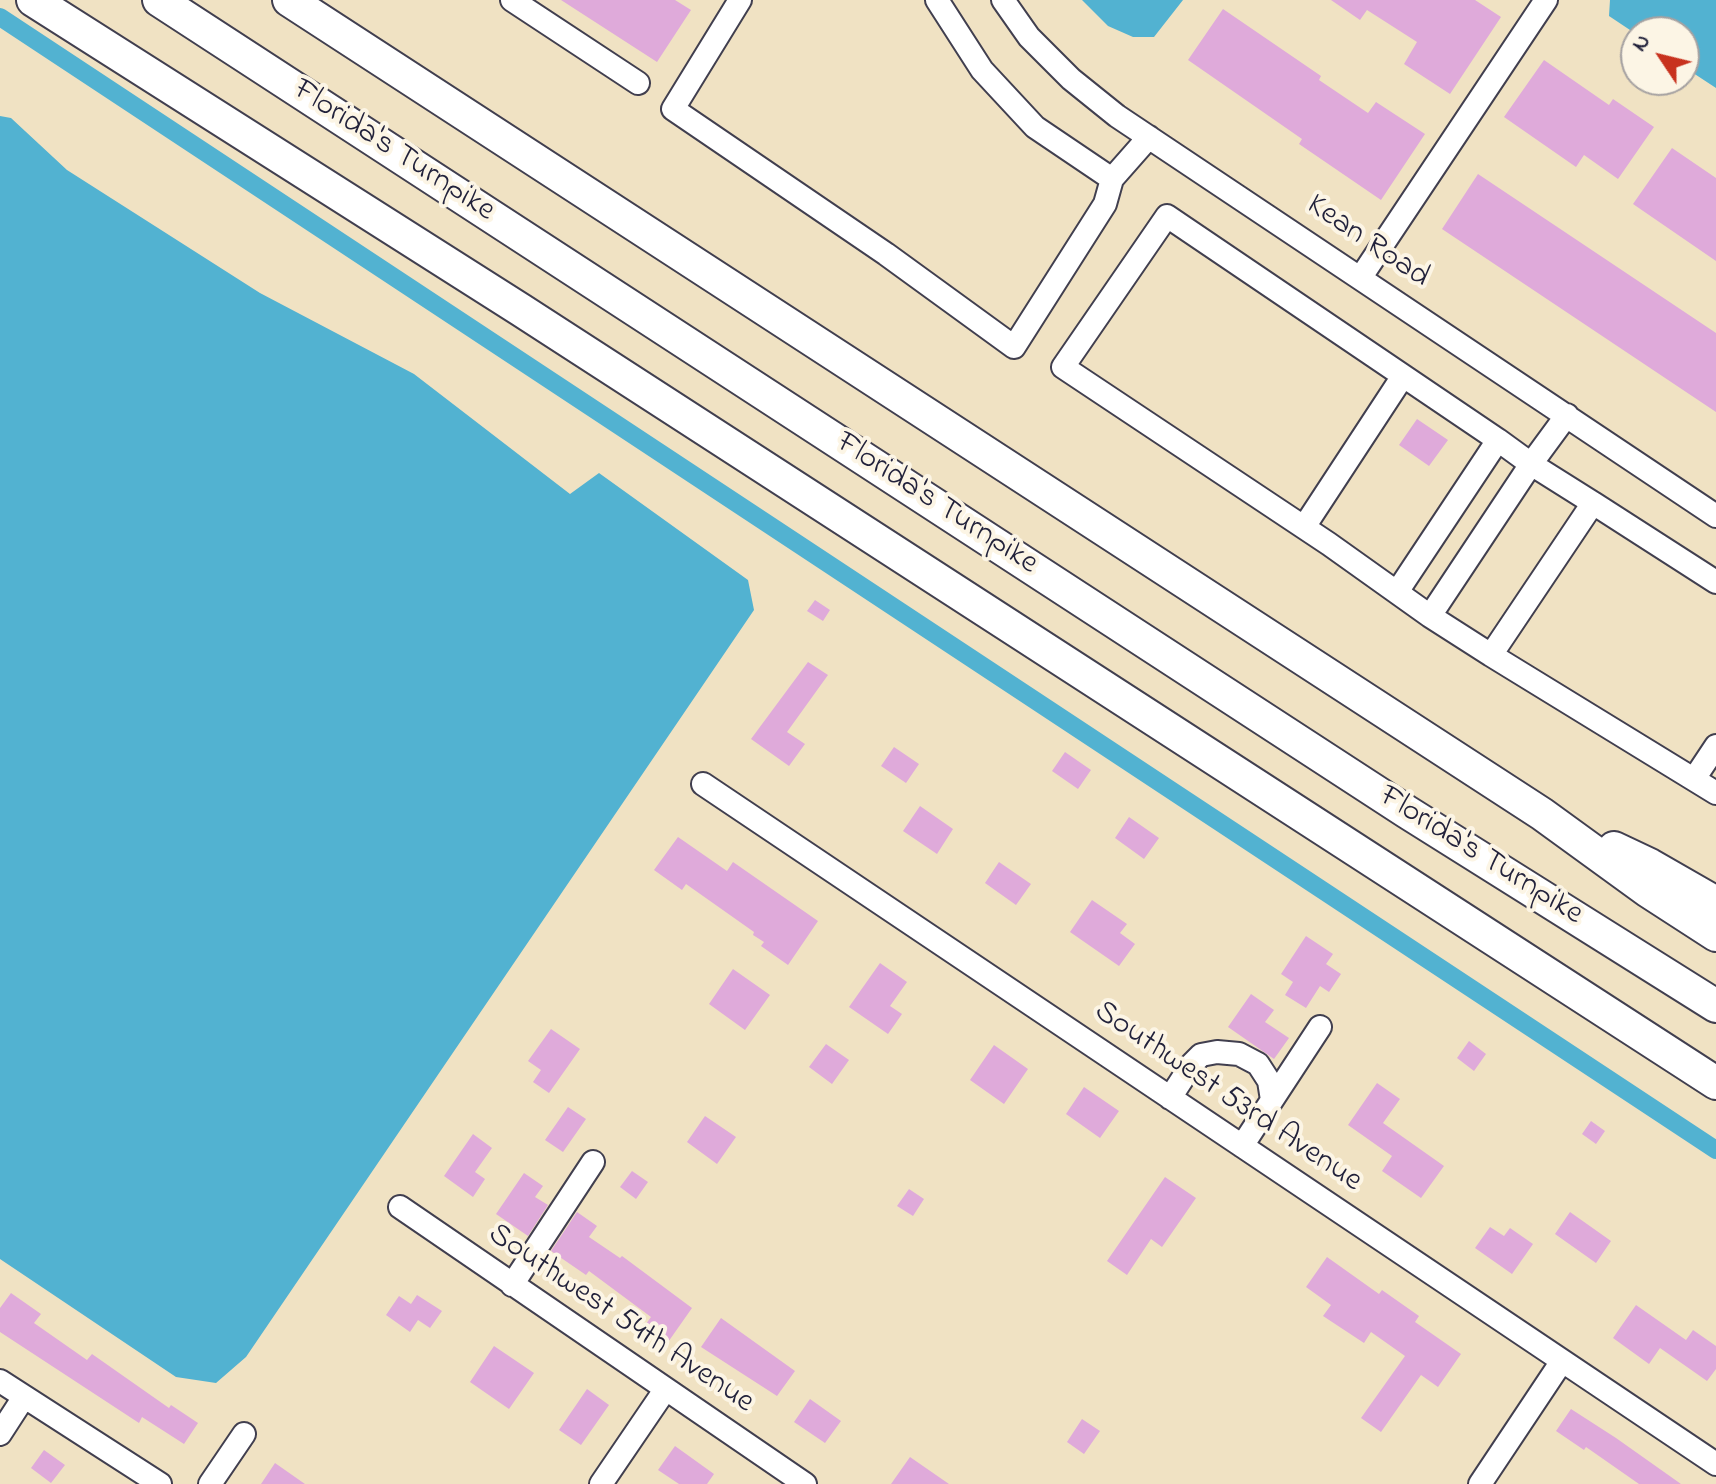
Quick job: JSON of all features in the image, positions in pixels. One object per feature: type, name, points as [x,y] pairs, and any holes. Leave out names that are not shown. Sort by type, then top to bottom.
[{"type":"highway","points":[[33,0],[535,318],[1716,1083]]},
{"type":"highway","name":"Florida's Turnpike","points":[[159,0],[1407,812],[1716,1006]]},
{"type":"highway","name":"Florida's Turnpike","points":[[289,0],[1542,814],[1648,891],[1716,935]]},
{"type":"highway","points":[[1542,814],[1650,865],[1716,903]]},
{"type":"street","points":[[512,0],[638,83]]},
{"type":"street","points":[[740,0],[673,109],[886,254],[1014,347],[1105,204],[1112,179],[1149,137]]},
{"type":"street","points":[[937,0],[982,70],[1035,127],[1112,179]]},
{"type":"street","name":"Kean Road","points":[[1003,0],[1029,37],[1071,79],[1117,116],[1716,516]]},
{"type":"street","points":[[1361,277],[1546,0]]},
{"type":"street","points":[[1716,582],[1531,464],[1167,216],[1063,367],[1304,527],[1430,616],[1716,793]]},
{"type":"street","points":[[1304,527],[1403,376]]},
{"type":"street","points":[[1430,616],[1567,415]]},
{"type":"street","points":[[1397,592],[1498,440]]},
{"type":"street","points":[[1491,655],[1593,503]]},
{"type":"street","points":[[1694,779],[1716,746]]},
{"type":"street","name":"Southwest 53rd Avenue","points":[[703,784],[1716,1464]]},
{"type":"street","points":[[1242,1146],[1320,1027]]},
{"type":"street","points":[[1170,1098],[1201,1055],[1217,1052],[1239,1054],[1258,1064],[1269,1081],[1272,1100]]},
{"type":"street","points":[[512,1285],[593,1162]]},
{"type":"street","name":"Southwest 54th Avenue","points":[[400,1207],[805,1484]]},
{"type":"street","points":[[1480,1484],[1562,1361]]},
{"type":"street","points":[[0,1381],[160,1484]]},
{"type":"street","points":[[601,1484],[665,1390]]},
{"type":"street","points":[[0,1434],[24,1397]]},
{"type":"street","points":[[210,1484],[244,1434]]},
{"type":"water","points":[[1082,0],[1183,0],[1154,37],[1133,37],[1108,26]]},
{"type":"water","points":[[1610,0],[1716,0],[1716,88],[1700,78],[1700,16],[1620,16],[1620,23],[1609,16]]},
{"type":"water","points":[[0,116],[11,118],[67,170],[260,293],[414,374],[570,494],[599,473],[748,580],[754,610],[246,1357],[216,1383],[176,1377],[0,1259]]},
{"type":"building","points":[[561,0],[675,0],[691,10],[657,62]]},
{"type":"building","points":[[1331,0],[1475,0],[1501,17],[1450,94],[1404,64],[1417,42],[1367,10],[1360,20]]},
{"type":"building","points":[[1223,9],[1321,76],[1319,80],[1368,113],[1376,102],[1425,134],[1381,200],[1299,144],[1302,139],[1188,60]]},
{"type":"building","points":[[1544,60],[1609,105],[1613,99],[1654,127],[1618,179],[1584,155],[1576,167],[1504,117]]},
{"type":"building","points":[[1672,148],[1716,178],[1716,261],[1633,204]]},
{"type":"building","points":[[1478,174],[1716,333],[1716,412],[1442,229]]},
{"type":"building","points":[[1417,419],[1448,440],[1429,466],[1399,445]]},
{"type":"building","points":[[815,600],[830,610],[823,621],[807,611]]},
{"type":"building","points":[[808,662],[828,675],[787,732],[805,744],[789,766],[751,739]]},
{"type":"building","points":[[894,747],[919,764],[906,783],[881,766]]},
{"type":"building","points":[[1065,752],[1091,770],[1078,789],[1052,771]]},
{"type":"building","points":[[920,806],[953,829],[937,854],[903,831]]},
{"type":"building","points":[[1129,817],[1159,838],[1144,859],[1115,838]]},
{"type":"building","points":[[678,837],[727,871],[733,862],[818,921],[788,965],[761,946],[764,942],[753,935],[754,932],[686,884],[682,890],[654,870]]},
{"type":"building","points":[[999,862],[1031,884],[1016,905],[985,883]]},
{"type":"building","points":[[1092,900],[1127,924],[1120,933],[1135,944],[1119,966],[1070,932]]},
{"type":"building","points":[[1306,936],[1333,954],[1326,964],[1341,974],[1329,992],[1320,986],[1306,1008],[1285,995],[1293,982],[1281,974]]},
{"type":"building","points":[[880,963],[907,982],[890,1006],[902,1014],[888,1034],[849,1007]]},
{"type":"building","points":[[733,969],[770,995],[745,1030],[709,1004]]},
{"type":"building","points":[[1251,994],[1274,1010],[1265,1022],[1289,1038],[1274,1059],[1228,1027]]},
{"type":"building","points":[[551,1029],[580,1049],[549,1093],[533,1082],[541,1070],[528,1061]]},
{"type":"building","points":[[1469,1041],[1486,1054],[1474,1071],[1457,1058]]},
{"type":"building","points":[[826,1044],[849,1060],[832,1084],[809,1067]]},
{"type":"building","points":[[994,1045],[1028,1069],[1004,1104],[970,1080]]},
{"type":"building","points":[[1377,1083],[1400,1099],[1383,1123],[1444,1166],[1421,1198],[1382,1171],[1392,1156],[1348,1125]]},
{"type":"building","points":[[1084,1087],[1119,1111],[1100,1138],[1066,1114]]},
{"type":"building","points":[[568,1107],[586,1119],[563,1152],[545,1140]]},
{"type":"building","points":[[705,1116],[736,1137],[717,1164],[687,1142]]},
{"type":"building","points":[[1591,1121],[1605,1131],[1596,1144],[1582,1134]]},
{"type":"building","points":[[473,1134],[492,1148],[475,1172],[485,1179],[473,1197],[444,1176]]},
{"type":"building","points":[[632,1171],[648,1182],[636,1199],[620,1187]]},
{"type":"building","points":[[524,1173],[543,1186],[535,1197],[548,1205],[528,1236],[496,1214]]},
{"type":"building","points":[[1165,1177],[1196,1198],[1162,1247],[1151,1239],[1127,1275],[1107,1261]]},
{"type":"building","points":[[909,1189],[924,1199],[913,1216],[897,1206]]},
{"type":"building","points":[[577,1212],[597,1226],[589,1237],[620,1258],[622,1256],[692,1308],[666,1345],[643,1328],[651,1317],[589,1271],[586,1275],[551,1251]]},
{"type":"building","points":[[1570,1212],[1611,1241],[1596,1263],[1555,1234]]},
{"type":"building","points":[[1490,1227],[1504,1236],[1510,1228],[1533,1244],[1512,1274],[1475,1248]]},
{"type":"building","points":[[1327,1257],[1379,1294],[1382,1290],[1419,1316],[1415,1322],[1461,1354],[1438,1387],[1421,1375],[1381,1432],[1361,1418],[1405,1356],[1371,1332],[1364,1343],[1323,1316],[1331,1305],[1306,1287]]},
{"type":"building","points":[[11,1293],[41,1314],[34,1323],[87,1360],[92,1354],[169,1408],[171,1405],[198,1423],[184,1444],[142,1417],[139,1423],[0,1332],[0,1308]]},
{"type":"building","points":[[417,1295],[442,1311],[430,1328],[418,1320],[410,1332],[386,1315],[399,1296],[411,1304]]},
{"type":"building","points":[[1636,1305],[1686,1340],[1693,1330],[1716,1346],[1716,1369],[1707,1381],[1660,1348],[1649,1364],[1613,1338]]},
{"type":"building","points":[[721,1318],[795,1371],[777,1396],[701,1347]]},
{"type":"building","points":[[494,1346],[534,1373],[509,1409],[470,1382]]},
{"type":"building","points":[[587,1389],[609,1405],[581,1445],[559,1430]]},
{"type":"building","points":[[810,1399],[841,1421],[825,1443],[794,1422]]},
{"type":"building","points":[[1571,1409],[1681,1484],[1639,1484],[1586,1447],[1584,1450],[1556,1431]]},
{"type":"building","points":[[1082,1419],[1100,1431],[1084,1454],[1067,1442]]},
{"type":"building","points":[[675,1446],[714,1474],[707,1484],[679,1484],[658,1470]]},
{"type":"building","points":[[44,1450],[65,1465],[51,1483],[31,1468]]},
{"type":"building","points":[[910,1457],[949,1484],[891,1484]]},
{"type":"building","points":[[275,1463],[305,1484],[261,1484]]},
{"type":"waterway","points":[[0,17],[1716,1150]]}]
